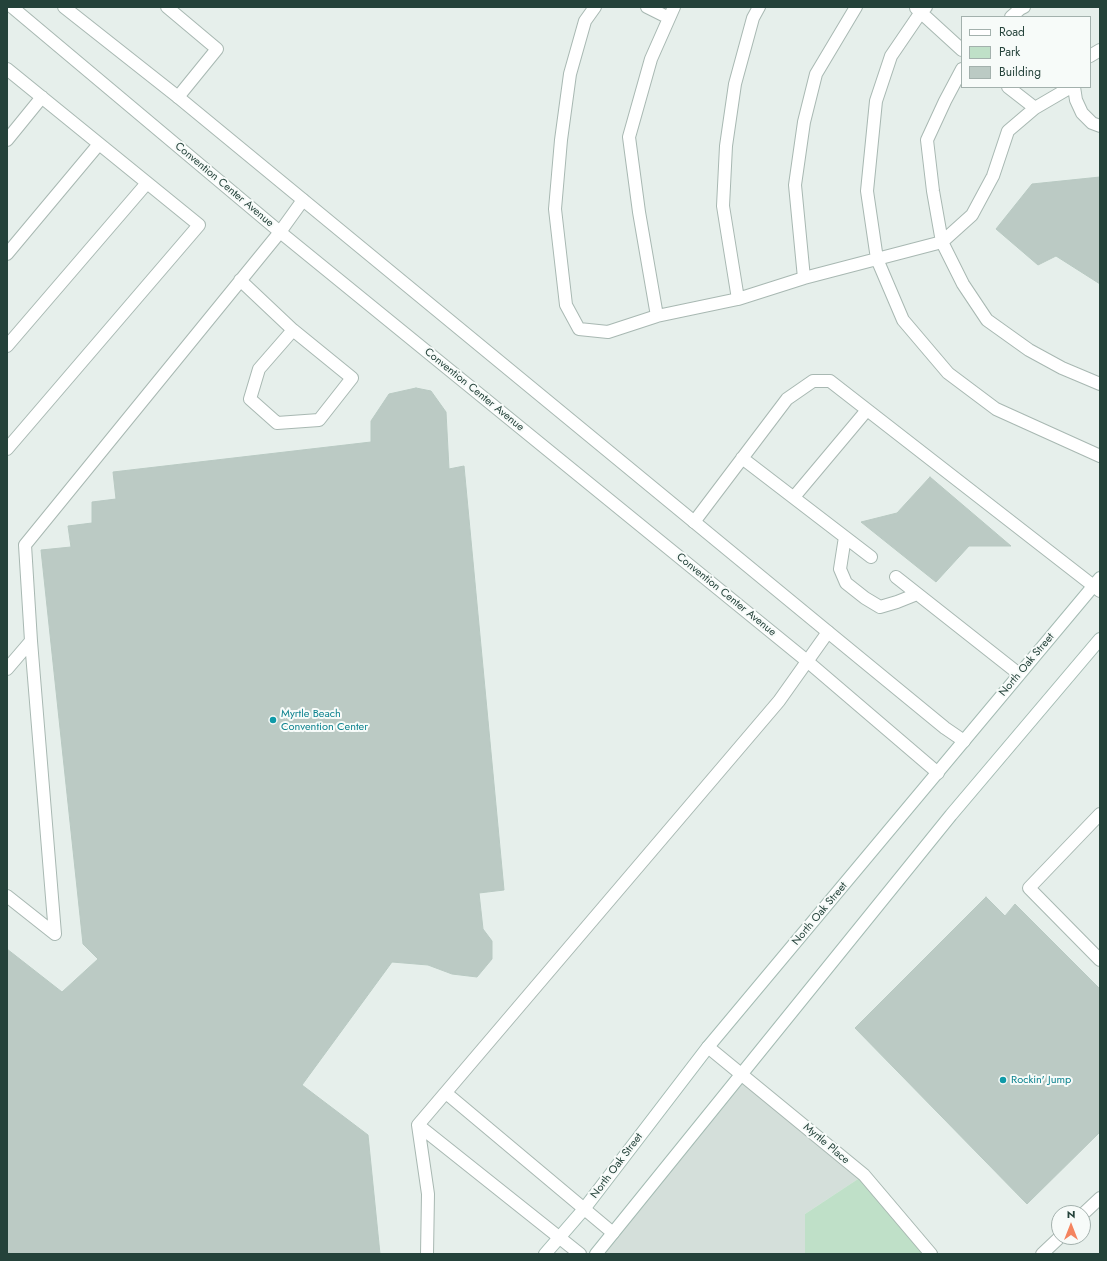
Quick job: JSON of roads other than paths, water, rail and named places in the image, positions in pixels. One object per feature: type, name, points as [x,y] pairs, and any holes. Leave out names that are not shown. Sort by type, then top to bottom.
[{"type":"street","name":"Convention Center Avenue","points":[[12,7],[280,232],[807,661],[938,773]]},
{"type":"street","points":[[64,7],[178,97],[945,728],[964,741]]},
{"type":"street","points":[[167,7],[217,49],[178,97]]},
{"type":"street","points":[[595,7],[585,21],[570,74],[560,140],[555,209],[566,305],[579,329],[608,332],[657,316],[738,299],[804,278],[942,242],[972,215],[993,176],[1008,131],[1035,108],[1069,88]]},
{"type":"street","points":[[648,7],[672,12],[651,59],[630,137],[639,212],[657,316]]},
{"type":"street","points":[[738,299],[723,206],[726,146],[735,84],[753,18],[759,7]]},
{"type":"street","points":[[804,278],[795,185],[804,122],[816,74],[856,7]]},
{"type":"street","points":[[1012,16],[1024,7]]},
{"type":"street","points":[[961,49],[921,9],[891,56],[876,101],[867,191],[876,259],[903,320],[948,373],[996,409],[1100,456]]},
{"type":"street","points":[[1091,55],[1100,50]]},
{"type":"street","points":[[7,69],[199,225],[7,449]]},
{"type":"street","points":[[961,71],[927,140],[933,191],[942,242],[963,284],[987,320],[1029,350],[1062,368],[1100,384]]},
{"type":"street","points":[[1009,88],[1035,108]]},
{"type":"street","points":[[1074,88],[1076,100],[1082,113],[1092,123],[1100,126]]},
{"type":"street","points":[[7,140],[42,98]]},
{"type":"street","points":[[7,254],[99,144]]},
{"type":"street","points":[[7,346],[147,183]]},
{"type":"street","points":[[7,896],[55,934],[31,641],[25,545],[280,232],[303,200]]},
{"type":"street","points":[[240,280],[292,330],[352,378],[320,420],[277,423],[250,399],[259,369],[292,330]]},
{"type":"street","points":[[694,522],[787,398],[813,380],[830,381],[1097,585]]},
{"type":"street","points":[[794,497],[867,410]]},
{"type":"street","points":[[742,458],[871,557]]},
{"type":"street","points":[[845,537],[840,569],[846,583],[865,598],[880,607],[917,594]]},
{"type":"street","points":[[896,577],[1019,674]]},
{"type":"street","name":"North Oak Street","points":[[545,1254],[584,1209],[708,1047],[1019,674],[1097,585]]},
{"type":"street","points":[[427,1254],[428,1194],[418,1125],[779,701],[828,632]]},
{"type":"street","points":[[596,1254],[951,815],[1100,639]]},
{"type":"street","points":[[7,669],[31,641]]},
{"type":"street","points":[[1100,814],[1029,888],[1100,960]]},
{"type":"street","name":"Myrtle Place","points":[[708,1047],[864,1175],[931,1254]]},
{"type":"street","points":[[446,1093],[613,1233]]},
{"type":"street","points":[[418,1125],[580,1254]]},
{"type":"street","points":[[1091,1206],[1100,1198]]},
{"type":"street","points":[[1042,1254],[1052,1245]]},
{"type":"place","name":"Myrtle Beach Convention Center","points":[[273,720]]},
{"type":"place","name":"Rockin' Jump","points":[[1003,1080]]}]
